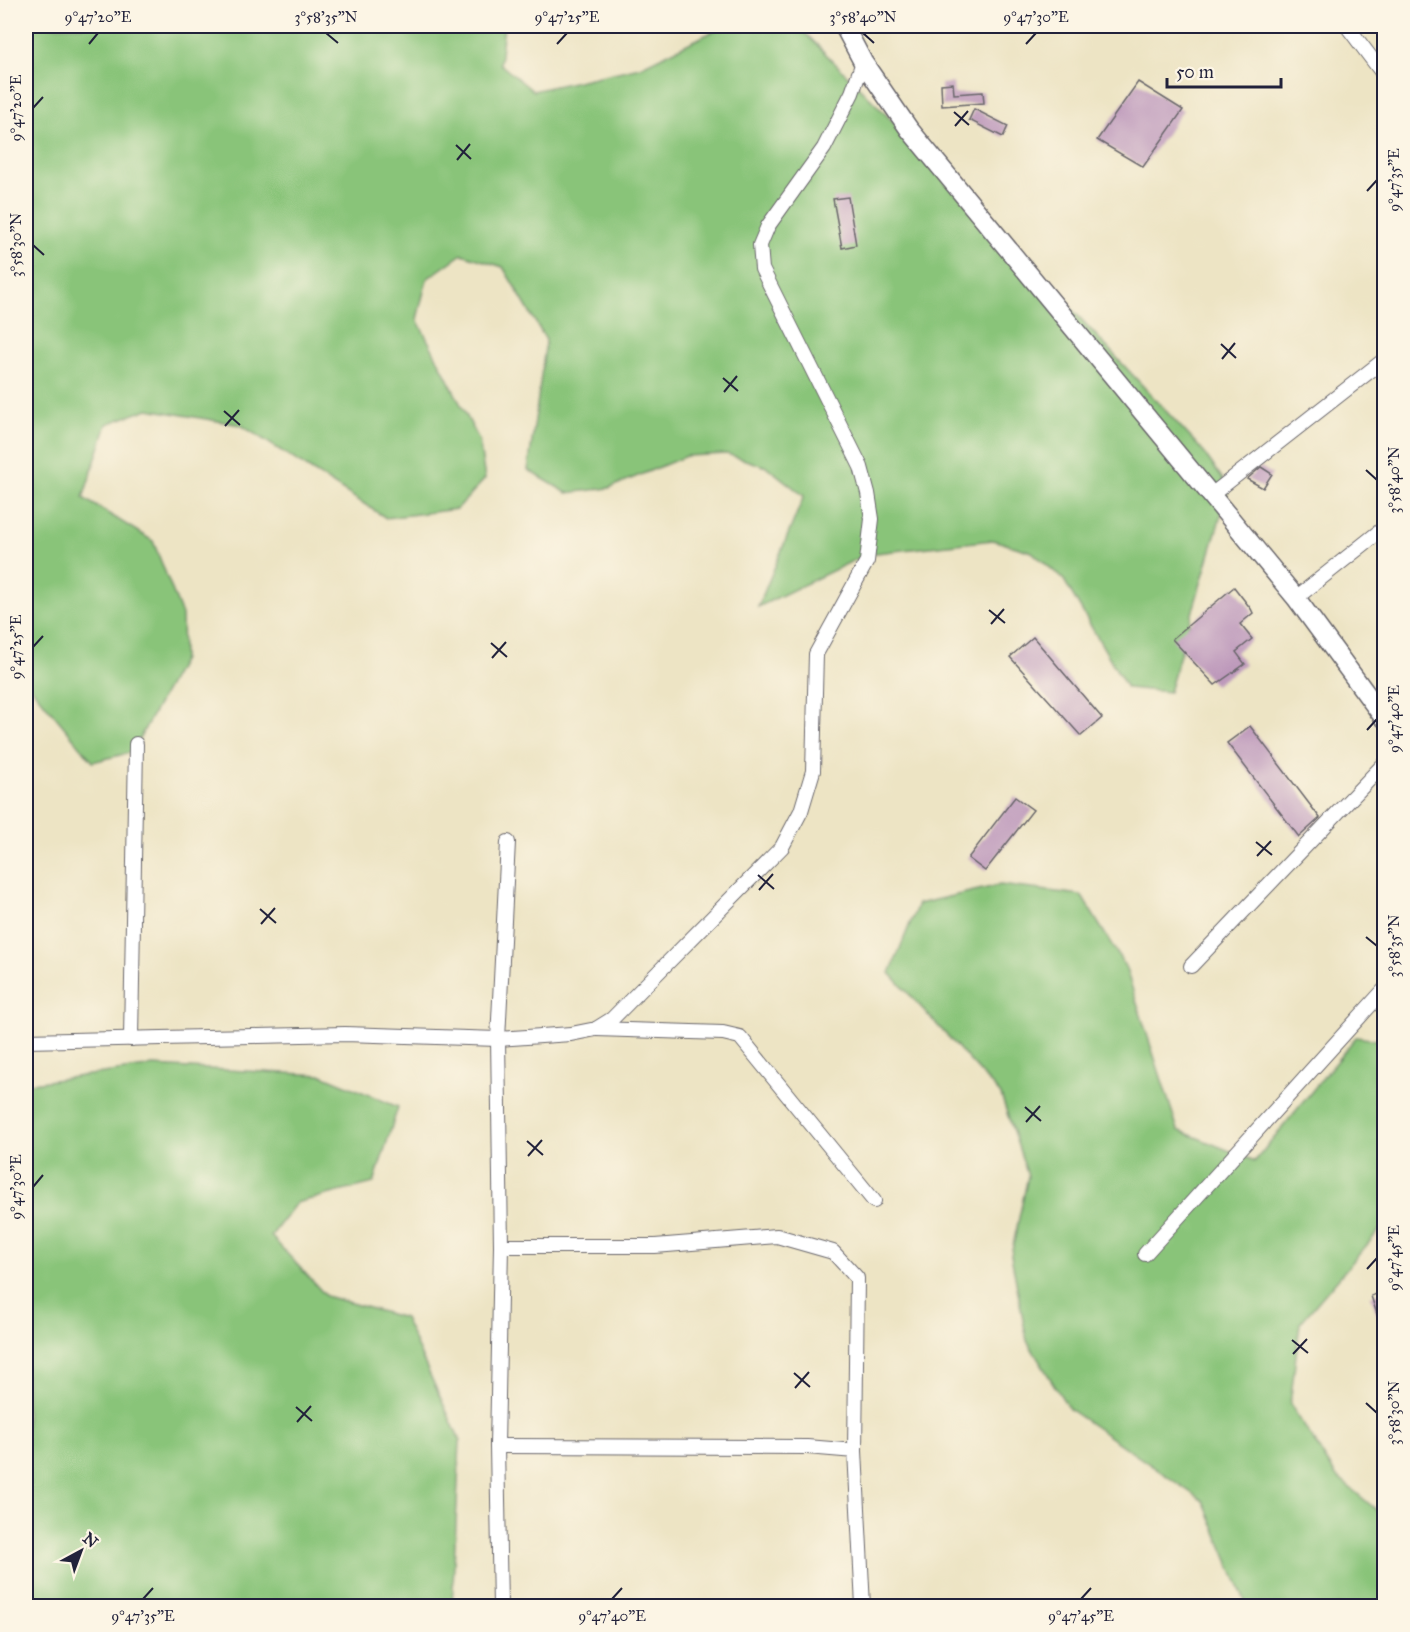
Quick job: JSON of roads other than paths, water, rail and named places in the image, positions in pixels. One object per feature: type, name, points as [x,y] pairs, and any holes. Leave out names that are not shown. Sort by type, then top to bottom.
[{"type":"main road","points":[[844,26],[863,62],[909,129],[1296,598],[1384,714]]},
{"type":"street","points":[[1351,27],[1384,75]]},
{"type":"street","points":[[596,1029],[612,1019],[782,846],[801,811],[813,771],[816,654],[867,561],[872,519],[861,466],[762,269],[760,245],[768,226],[824,148],[852,93],[863,62]]},
{"type":"street","points":[[1210,496],[1384,360]]},
{"type":"street","points":[[1296,598],[1384,528]]},
{"type":"street","points":[[131,1039],[136,744]]},
{"type":"street","points":[[1191,966],[1384,764]]},
{"type":"street","points":[[500,1606],[497,1446],[501,1246],[498,1039],[508,842]]},
{"type":"street","points":[[1145,1254],[1384,990]]},
{"type":"street","points":[[26,1041],[345,1034],[498,1039],[571,1034],[596,1029],[723,1033],[740,1037],[874,1201]]},
{"type":"street","points":[[501,1246],[655,1246],[777,1236],[833,1252],[857,1278],[855,1451],[863,1606]]},
{"type":"street","points":[[497,1446],[807,1447],[855,1451]]}]
